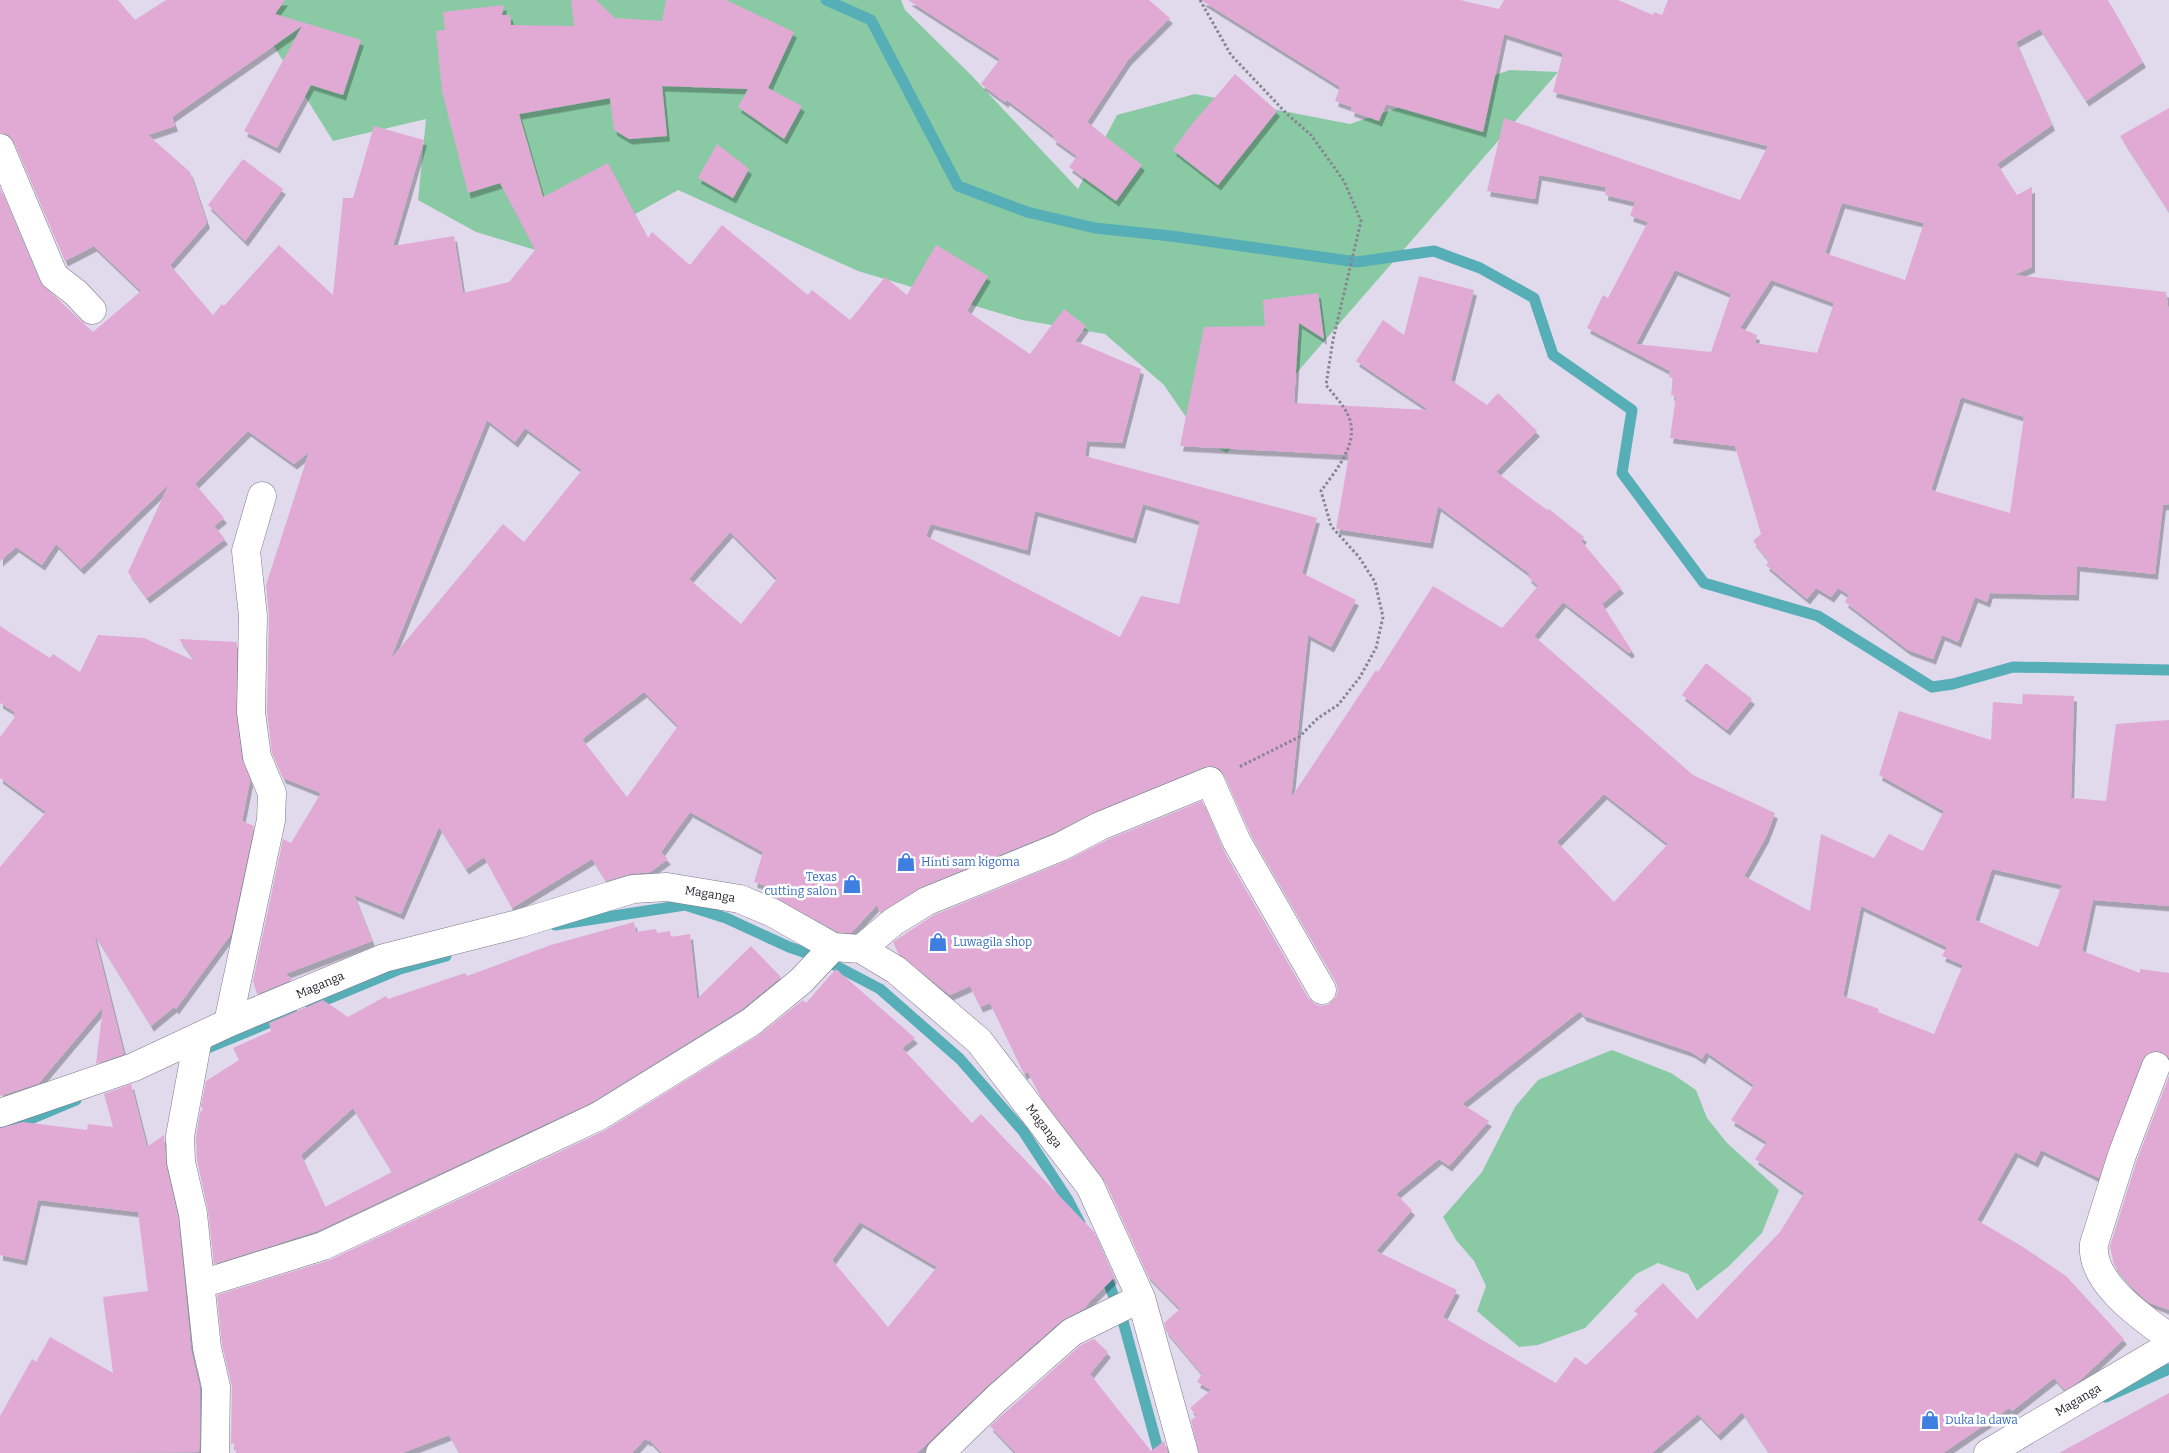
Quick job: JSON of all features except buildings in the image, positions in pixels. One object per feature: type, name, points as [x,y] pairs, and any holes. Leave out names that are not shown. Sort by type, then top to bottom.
[{"type":"street","points":[[0,148],[54,276],[92,310]]},
{"type":"street","points":[[228,1023],[271,820],[272,793],[257,757],[251,712],[253,616],[246,551],[262,496]]},
{"type":"street","points":[[861,949],[893,922],[927,901],[1060,847],[1100,826],[1210,781],[1237,842],[1322,990]]},
{"type":"street","name":"Maganga","points":[[0,1113],[134,1067],[228,1023],[384,958],[518,924],[633,889],[666,887],[740,899],[773,913],[833,947],[861,949],[896,970],[979,1041],[1090,1186],[1141,1298],[1184,1453]]},
{"type":"street","points":[[201,1284],[323,1246],[599,1116],[752,1022],[800,981],[833,947]]},
{"type":"street","points":[[198,1038],[180,1136],[181,1162],[193,1214],[207,1348],[216,1387],[215,1453]]},
{"type":"street","points":[[2156,1066],[2122,1155],[2094,1244],[2093,1256],[2112,1287],[2133,1312],[2169,1337]]},
{"type":"street","points":[[940,1453],[997,1398],[1072,1332],[1141,1298]]},
{"type":"street","name":"Maganga","points":[[1994,1452],[2169,1346]]},
{"type":"path","points":[[1200,0],[1231,54],[1287,114],[1311,135],[1344,181],[1361,220],[1333,340],[1326,385],[1348,414],[1352,440],[1344,458],[1321,491],[1331,526],[1359,556],[1375,582],[1383,617],[1376,648],[1360,677],[1338,705],[1318,718],[1299,737],[1210,781]]},
{"type":"green space","points":[[245,0],[901,0],[905,10],[971,75],[1078,189],[1117,115],[1195,94],[1350,124],[1510,70],[1558,72],[1227,453],[1201,439],[1164,385],[1105,334],[1022,320],[858,271],[678,190],[559,257],[476,232],[418,200],[426,119],[333,141]]},
{"type":"green space","points":[[1612,1050],[1671,1073],[1696,1090],[1707,1118],[1727,1143],[1779,1190],[1762,1233],[1728,1267],[1697,1291],[1688,1274],[1658,1263],[1636,1274],[1585,1328],[1538,1345],[1519,1347],[1477,1311],[1486,1286],[1474,1261],[1456,1240],[1443,1217],[1482,1172],[1515,1107],[1538,1080]]},
{"type":"waterway","points":[[826,0],[871,20],[958,186],[1027,212],[1095,228],[1171,236],[1357,262],[1434,251],[1480,268],[1534,298],[1553,355],[1632,410],[1622,473],[1704,583],[1818,616],[1932,687],[1953,684],[2013,667],[2169,670]]},
{"type":"waterway","points":[[555,925],[685,905],[726,918],[789,947],[821,958],[880,989],[960,1059],[1023,1131],[1068,1200],[1080,1223]]},
{"type":"waterway","points":[[311,1006],[400,969],[446,956]]},
{"type":"waterway","points":[[198,1052],[292,1013]]},
{"type":"waterway","points":[[0,1132],[76,1100]]},
{"type":"waterway","points":[[1103,1268],[1123,1321],[1159,1453]]},
{"type":"waterway","points":[[2106,1397],[2169,1369]]},
{"type":"place","name":"Hinti sam kigoma","points":[[906,862]]},
{"type":"place","name":"Texas cutting salon","points":[[852,884]]},
{"type":"place","name":"Luwagila shop","points":[[938,942]]},
{"type":"place","name":"Duka la dawa","points":[[1930,1420]]}]
